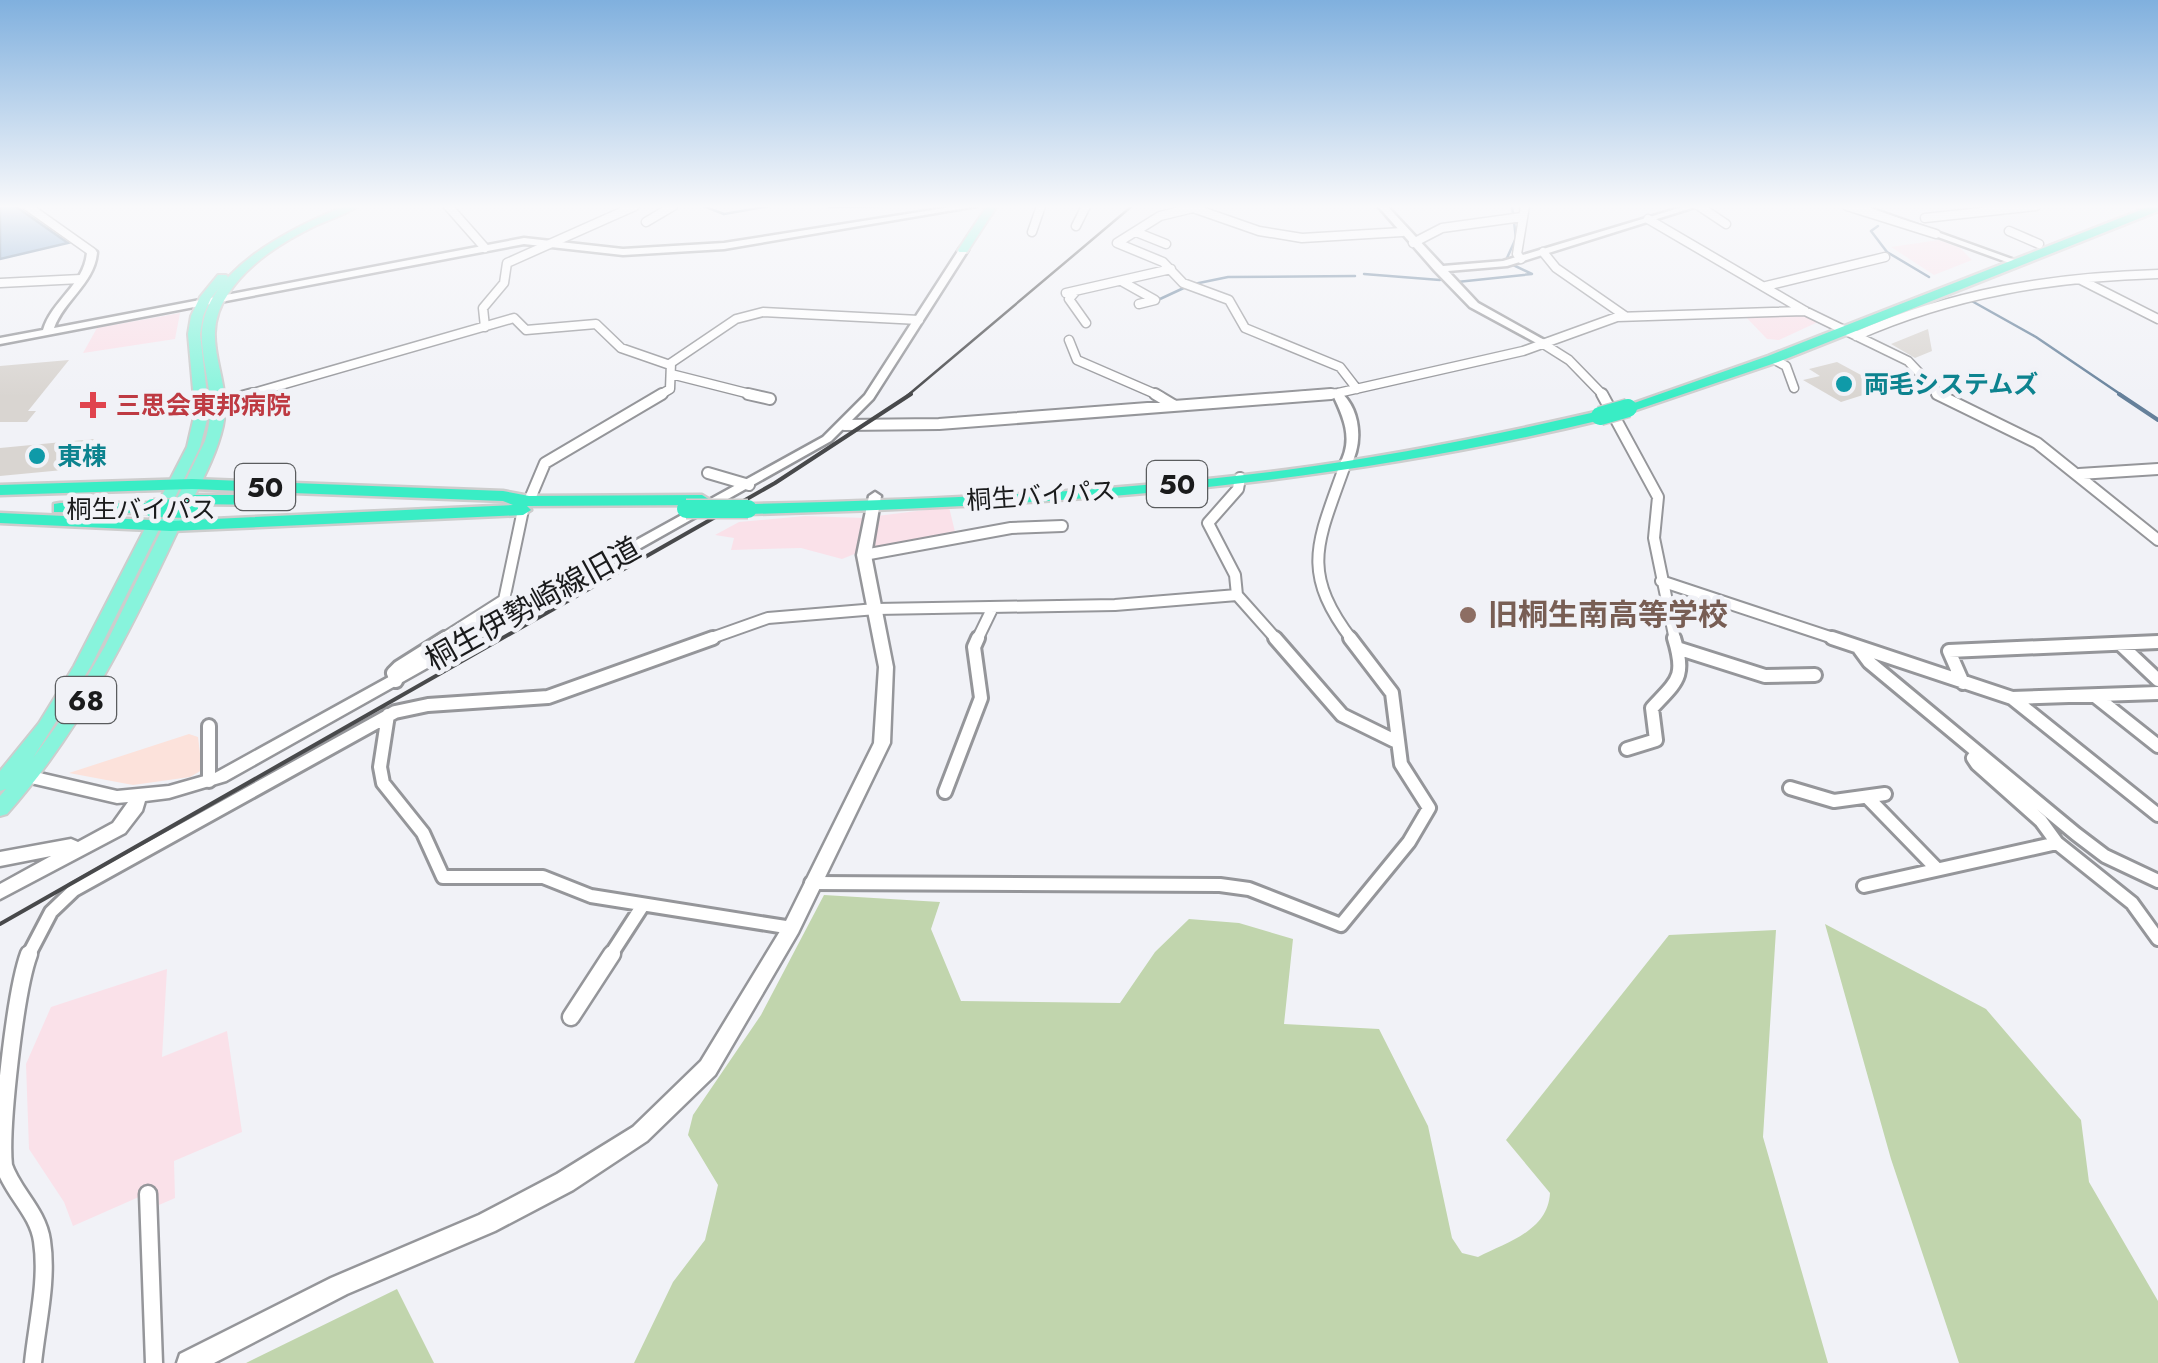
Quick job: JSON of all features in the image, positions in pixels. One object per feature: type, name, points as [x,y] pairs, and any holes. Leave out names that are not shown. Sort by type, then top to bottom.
[{"type":"highway","name":"桐生バイパス","points":[[873,501],[1460,448],[1598,412],[1773,359],[1988,270]]},
{"type":"highway","name":"桐生バイパス","points":[[1626,404],[1846,330]]},
{"type":"highway","name":"桐生バイパス","points":[[0,508],[160,515],[188,494],[526,505],[873,501],[1240,478],[1349,460]]},
{"type":"highway","name":"50","points":[[0,490],[188,494]]},
{"type":"highway","name":"桐生バイパス","points":[[0,499],[160,515]]},
{"type":"highway","name":"50","points":[[0,518],[526,505]]},
{"type":"main road","points":[[188,494],[201,421],[191,337],[217,282],[232,270]]},
{"type":"main road","points":[[188,494],[216,428],[219,403],[208,333],[210,301],[244,270]]},
{"type":"main road","name":"68","points":[[0,809],[10,775],[65,700],[160,515]]},
{"type":"street","points":[[47,333],[52,313],[89,270]]},
{"type":"street","points":[[0,341],[373,270]]},
{"type":"street","points":[[486,326],[483,308],[504,284],[505,270]]},
{"type":"street","name":"桐生伊勢崎線旧道","points":[[10,775],[101,796],[137,797],[208,781],[396,681],[749,485],[844,425],[869,398],[951,270]]},
{"type":"street","points":[[1086,323],[1070,300],[1071,292],[1169,270]]},
{"type":"street","points":[[1172,270],[1183,283],[1229,300],[1245,328],[1340,367],[1357,389]]},
{"type":"street","points":[[1439,270],[1486,314],[1565,357],[1605,397],[1649,474],[1659,504],[1652,529],[1661,581],[1680,648],[1679,679],[1650,712],[1656,740],[1628,749]]},
{"type":"street","points":[[1558,270],[1626,316]]},
{"type":"street","points":[[1737,270],[1805,311],[1914,365],[1941,396],[2029,438],[2158,540]]},
{"type":"street","points":[[1766,286],[1833,270]]},
{"type":"street","points":[[2014,270],[2028,284]]},
{"type":"street","points":[[1846,330],[1964,297],[2028,284],[2158,274]]},
{"type":"street","points":[[0,284],[81,278]]},
{"type":"street","points":[[2080,280],[2158,319]]},
{"type":"street","points":[[1123,282],[1154,300],[1139,304]]},
{"type":"street","points":[[844,425],[939,424],[1338,393],[1542,343],[1626,316],[1805,311]]},
{"type":"street","points":[[670,370],[736,319],[753,313],[919,320]]},
{"type":"street","points":[[219,403],[514,318],[526,330],[596,324],[621,348],[670,370],[770,399]]},
{"type":"street","points":[[1069,340],[1078,360],[1100,363],[1115,377],[1175,406]]},
{"type":"street","points":[[1773,359],[1786,366],[1794,388]]},
{"type":"street","points":[[396,681],[392,674],[399,667],[504,600],[526,505],[545,464],[670,389],[670,370]]},
{"type":"street","points":[[810,882],[1220,885],[1249,889],[1341,925],[1409,842],[1430,808],[1407,778],[1397,742],[1397,707],[1392,693],[1330,610],[1319,586],[1318,542],[1356,435],[1338,393]]},
{"type":"street","points":[[2079,474],[2158,469]]},
{"type":"street","points":[[708,472],[749,485]]},
{"type":"street","points":[[1240,478],[1238,489],[1208,523],[1235,575],[1238,595],[1342,715],[1397,742]]},
{"type":"street","points":[[189,1363],[339,1286],[513,1210],[620,1148],[708,1068],[792,928],[810,882],[856,800],[884,732],[886,667],[864,555],[873,501]]},
{"type":"street","points":[[864,555],[1011,528],[1062,526]]},
{"type":"street","points":[[1661,581],[2012,698],[2158,692]]},
{"type":"street","points":[[34,1363],[43,1245],[37,1223],[5,1175],[1,1147],[20,971],[30,944],[50,911],[74,890],[388,715],[456,702],[548,697],[752,622],[876,609],[1115,605],[1238,595]]},
{"type":"street","points":[[945,792],[980,698],[974,647],[993,607]]},
{"type":"street","points":[[1963,683],[1949,651],[2158,642]]},
{"type":"street","points":[[2120,644],[2158,680]]},
{"type":"street","points":[[1858,647],[1870,662],[2105,856],[2158,881]]},
{"type":"street","points":[[1680,648],[1766,676],[1816,675]]},
{"type":"street","points":[[2096,696],[2158,746]]},
{"type":"street","points":[[2012,698],[2158,814]]},
{"type":"street","points":[[388,715],[380,767],[383,784],[423,832],[443,877],[543,877],[591,896],[792,928]]},
{"type":"street","points":[[208,781],[210,726]]},
{"type":"street","points":[[1978,753],[1973,758],[1977,764],[2041,821],[2058,843],[2132,903],[2158,940]]},
{"type":"street","points":[[1790,788],[1824,800],[1885,794]]},
{"type":"street","points":[[0,860],[67,848],[109,826],[137,797]]},
{"type":"street","points":[[0,892],[124,825],[137,797]]},
{"type":"street","points":[[1868,798],[1937,868]]},
{"type":"street","points":[[1864,886],[2058,843]]},
{"type":"street","points":[[571,1017],[643,904]]},
{"type":"street","points":[[148,1194],[154,1363]]},
{"type":"shaded area","points":[[180,313],[175,339],[83,353],[97,328]]},
{"type":"shaded area","points":[[1800,314],[1820,321],[1779,340],[1767,339],[1744,315]]},
{"type":"shaded area","points":[[949,507],[956,536],[871,548],[877,516]]},
{"type":"shaded area","points":[[805,516],[864,518],[857,553],[842,559],[801,548],[731,550],[734,538],[715,535],[739,522]]},
{"type":"shaded area","points":[[189,734],[198,737],[202,770],[190,777],[133,785],[69,773]]},
{"type":"shaded area","points":[[167,969],[162,1057],[227,1031],[242,1132],[174,1161],[175,1198],[159,1205],[157,1189],[73,1226],[64,1202],[29,1149],[26,1064],[51,1007]]},
{"type":"green space","points":[[824,895],[940,902],[931,929],[961,1001],[1120,1003],[1155,952],[1189,919],[1239,923],[1293,939],[1284,1024],[1379,1029],[1428,1126],[1452,1238],[1462,1253],[1478,1257],[1524,1234],[1548,1206],[1550,1193],[1506,1140],[1669,935],[1776,930],[1763,1137],[1828,1363],[634,1363],[673,1282],[705,1240],[718,1185],[688,1135],[693,1115],[761,1015]]},
{"type":"green space","points":[[1825,924],[1986,1009],[2081,1120],[2089,1182],[2158,1301],[2158,1363],[1959,1363],[1891,1159]]},
{"type":"green space","points":[[397,1289],[434,1363],[246,1363]]},
{"type":"building","points":[[1928,329],[1932,351],[1915,358],[1891,344]]},
{"type":"building","points":[[69,360],[28,411],[36,411],[27,422],[0,422],[0,366]]},
{"type":"building","name":"両毛システムズ","points":[[1837,362],[1885,388],[1841,402],[1803,380],[1820,376],[1809,369]]},
{"type":"building","name":"東棟","points":[[94,439],[63,470],[0,476],[0,448]]},
{"type":"waterway","points":[[1457,282],[1532,274],[1523,270]]},
{"type":"waterway","points":[[1917,270],[1929,277]]},
{"type":"waterway","points":[[1364,274],[1440,280]]},
{"type":"waterway","points":[[1194,284],[1228,277],[1355,276]]},
{"type":"waterway","points":[[1134,284],[1160,299],[1188,286]]},
{"type":"waterway","points":[[1961,295],[2036,337],[2123,396]]},
{"type":"waterway","points":[[2119,394],[2158,420]]},
{"type":"railway","points":[[907,396],[1057,270]]},
{"type":"railway","points":[[0,924],[775,483],[911,394]]},
{"type":"place","name":"両毛システムズ","points":[[1844,384]]},
{"type":"place","name":"三思会東邦病院","points":[[93,405]]},
{"type":"place","name":"東棟","points":[[37,456]]},
{"type":"place","name":"旧桐生南高等学校","points":[[1468,615]]}]
